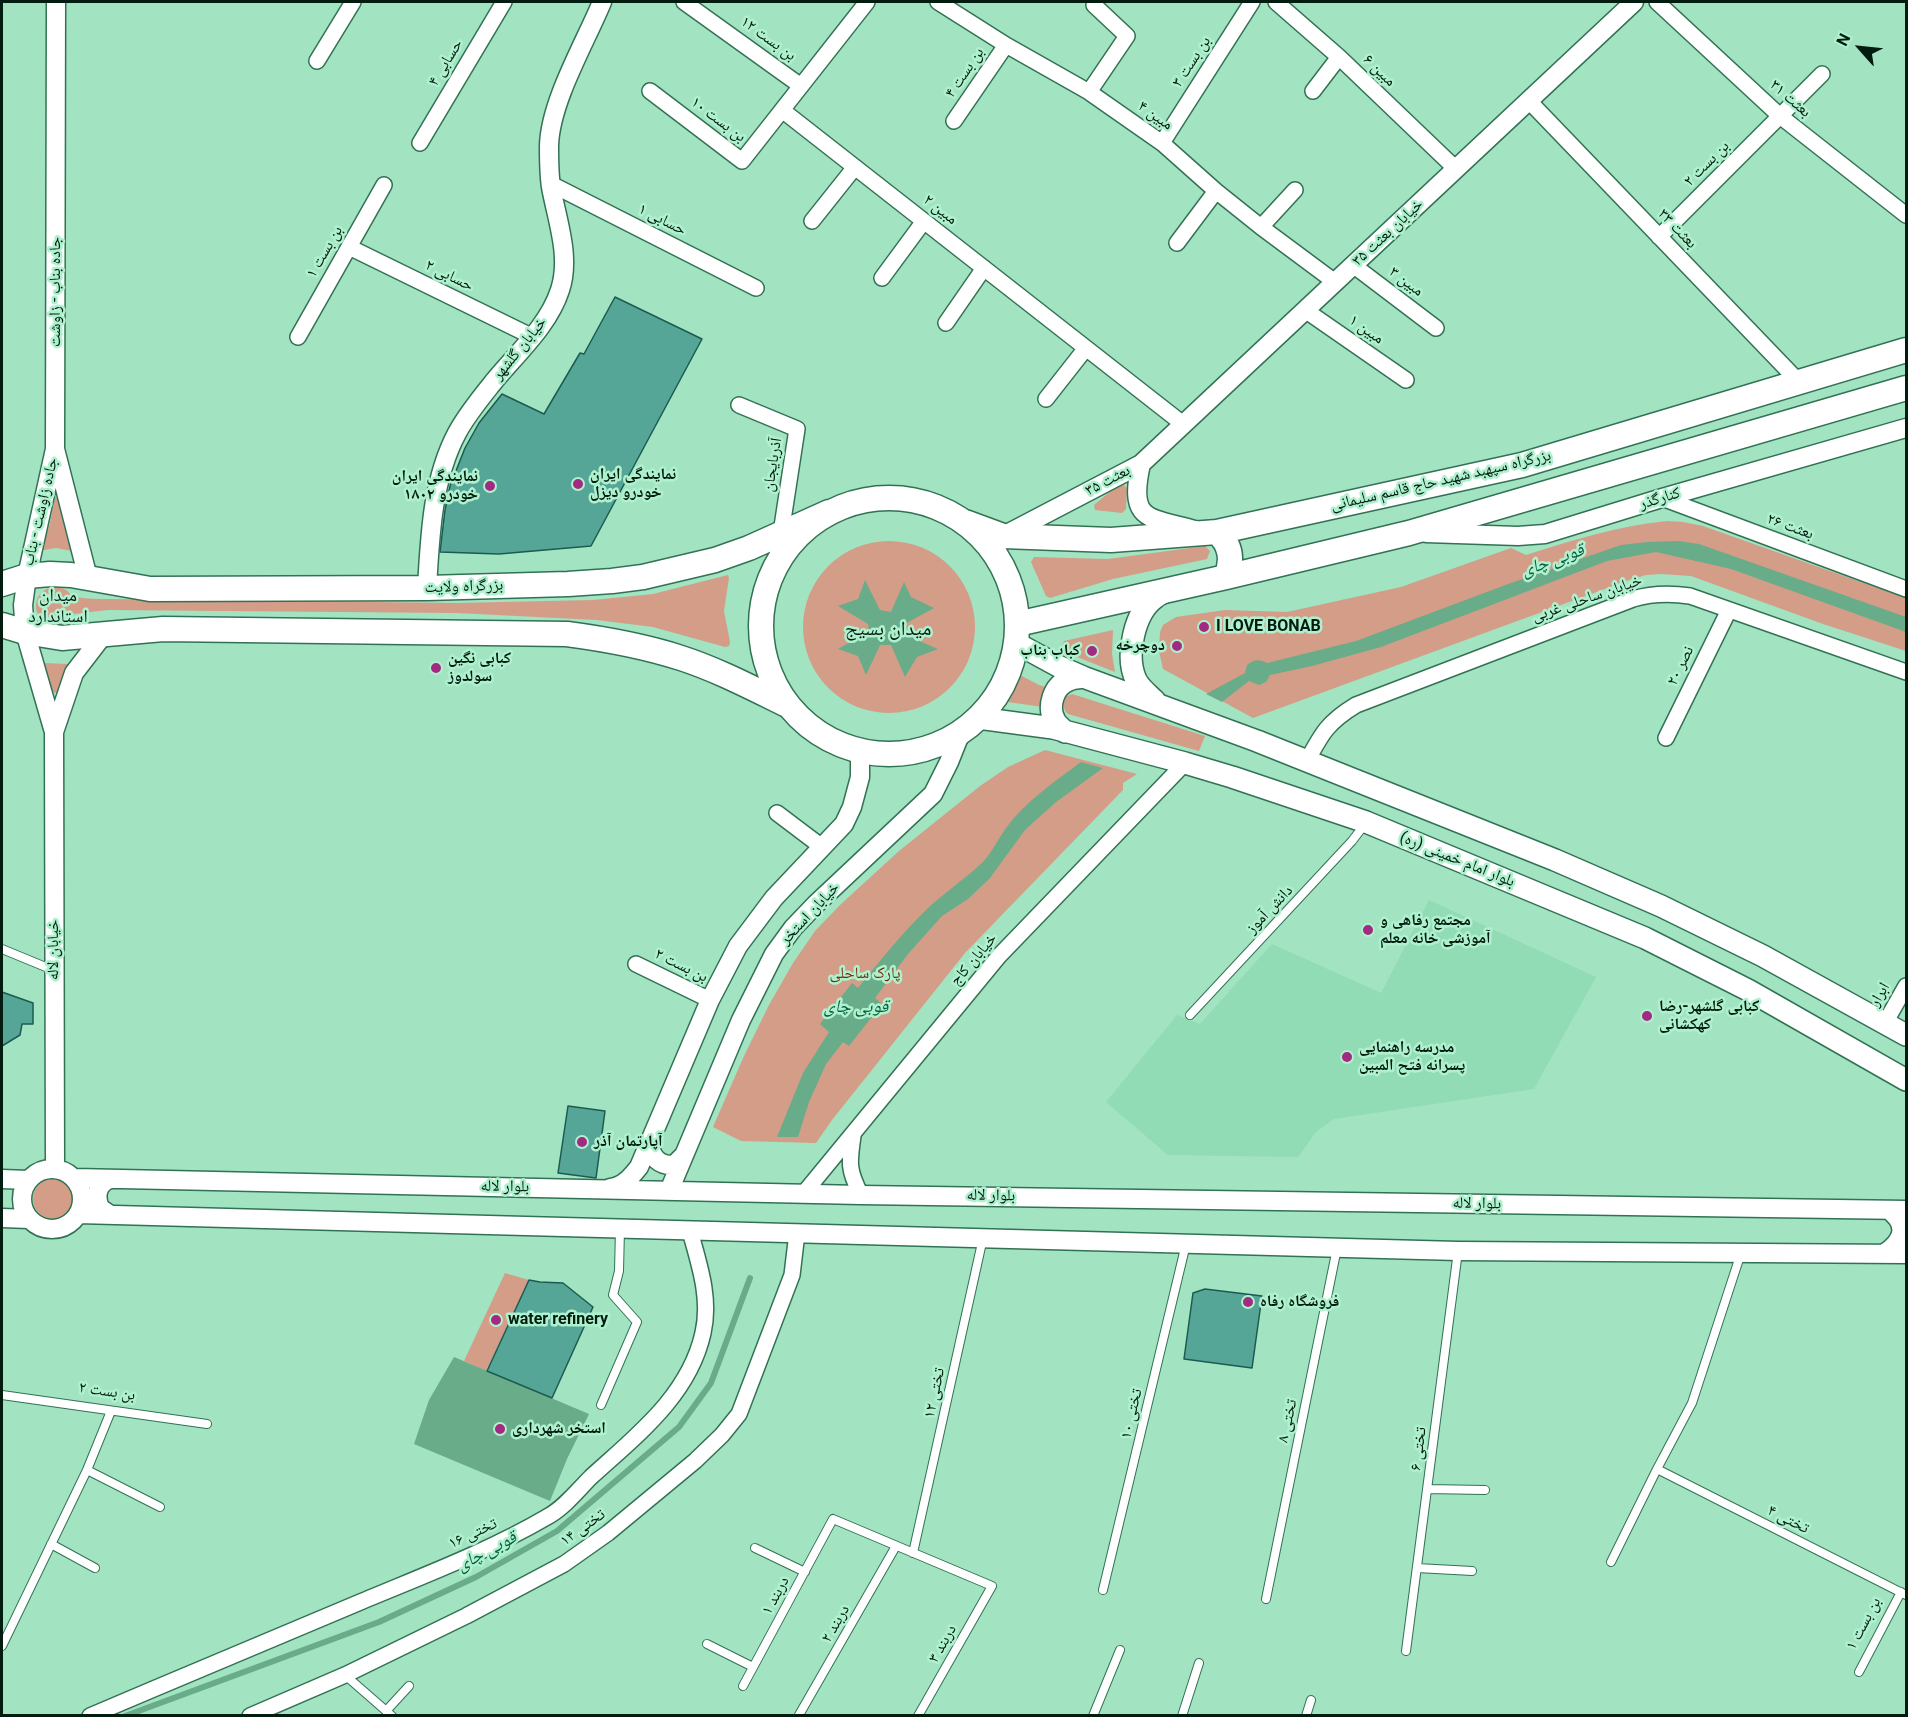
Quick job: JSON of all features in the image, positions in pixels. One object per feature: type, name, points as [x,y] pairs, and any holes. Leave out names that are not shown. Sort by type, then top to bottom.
[{"type":"highway","name":"بزرگراه سپهبد شهید حاج قاسم سلیمانی","points":[[965,522],[1003,536],[1110,540],[1211,532],[1522,465],[1906,350]]},
{"type":"highway","name":"بزرگراه سپهبد شهید حاج قاسم سلیمانی","points":[[1017,634],[1169,590],[1409,533],[1906,387]]},
{"type":"highway","points":[[882,497],[901,498],[937,506],[965,522],[983,538],[995,553],[1004,569],[1016,605],[1017,634],[1012,664],[992,702],[970,725],[944,742],[906,753],[885,755],[861,752],[820,735],[787,705],[772,681],[764,655],[760,627],[763,599],[772,573],[786,549],[805,528],[829,512],[864,500],[882,497]]},
{"type":"highway","name":"بزرگراه ولایت","points":[[88,578],[150,589],[427,588],[568,584],[644,577],[715,560],[829,512]]},
{"type":"highway","points":[[1211,532],[1228,545],[1231,556],[1226,577]]},
{"type":"highway","points":[[2,584],[27,576],[50,574],[88,578]]},
{"type":"highway","points":[[2,625],[25,632],[62,638],[162,629],[567,634],[646,648],[680,658],[729,676],[787,705]]},
{"type":"main road","points":[[1158,703],[1135,678],[1132,666],[1132,641],[1139,617],[1154,598],[1169,590]]},
{"type":"main road","points":[[1017,634],[1060,667],[1083,677],[1158,703],[1306,761],[1555,860],[1661,906],[1763,956],[1906,1035]]},
{"type":"main road","points":[[1065,732],[1052,713],[1054,694],[1068,680],[1083,677]]},
{"type":"main road","name":"بلوار امام خمینی (ره)","points":[[970,725],[1014,722],[1065,732],[1232,777],[1366,822],[1645,938],[1748,990],[1906,1080]]},
{"type":"street","name":"جاده بناب - زاوشت","points":[[56,2],[55,448],[88,578]]},
{"type":"street","points":[[316,61],[353,2]]},
{"type":"street","name":"حسابی ۴","points":[[420,143],[504,2]]},
{"type":"street","name":"خیابان گلشهر","points":[[427,588],[433,516],[438,487],[457,433],[473,408],[533,337],[549,314],[560,292],[565,265],[551,184],[549,145],[558,103],[602,2]]},
{"type":"street","name":"بن بست ۱۲","points":[[684,2],[801,86]]},
{"type":"street","points":[[782,110],[867,2]]},
{"type":"street","name":"مبین ۴","points":[[938,2],[956,6],[1006,45],[1089,92],[1162,142],[1216,191],[1335,282]]},
{"type":"street","name":"بن بست ۳","points":[[1162,142],[1252,2]]},
{"type":"street","name":"مبین ۶","points":[[1276,2],[1339,57],[1456,169]]},
{"type":"street","name":"خیابان بعثت ۳۵","points":[[1141,464],[1634,2]]},
{"type":"street","name":"بعثت ۳۱","points":[[1658,2],[1780,116],[1906,213]]},
{"type":"street","points":[[1089,92],[1127,36],[1094,5]]},
{"type":"street","name":"بن بست ۴","points":[[954,121],[1006,45]]},
{"type":"street","points":[[1313,91],[1339,57]]},
{"type":"street","name":"بن بست ۲","points":[[1659,237],[1822,74]]},
{"type":"street","name":"بن بست ۱۰","points":[[650,91],[742,161],[782,110]]},
{"type":"street","name":"بعثت ۳۳","points":[[1529,100],[1799,382]]},
{"type":"street","name":"مبین ۲","points":[[782,110],[1183,424]]},
{"type":"street","points":[[812,221],[855,167]]},
{"type":"street","name":"بن بست ۱","points":[[298,337],[384,184]]},
{"type":"street","name":"حسابی ۱","points":[[551,184],[756,288]]},
{"type":"street","points":[[1261,227],[1295,190]]},
{"type":"street","points":[[1177,243],[1216,191]]},
{"type":"street","points":[[882,278],[924,221]]},
{"type":"street","name":"حسابی ۲","points":[[349,247],[533,337]]},
{"type":"street","name":"مبین ۳","points":[[1353,265],[1436,328]]},
{"type":"street","points":[[946,323],[984,268]]},
{"type":"street","name":"مبین ۱","points":[[1305,310],[1406,380]]},
{"type":"street","points":[[1046,399],[1086,348]]},
{"type":"street","name":"آذربایجان","points":[[739,405],[797,429],[781,533]]},
{"type":"street","name":"کنارگذر","points":[[1409,533],[1518,536],[1545,534],[1906,428]]},
{"type":"street","name":"جاده زاوشت - بناب","points":[[25,632],[23,605],[27,576],[55,448]]},
{"type":"street","name":"بعثت ۳۵","points":[[1141,464],[1137,498],[1141,510],[1148,517],[1211,532]]},
{"type":"street","name":"بعثت ۳۵","points":[[1003,536],[1141,464]]},
{"type":"street","name":"بعثت ۲۶","points":[[1662,498],[1906,589]]},
{"type":"street","points":[[2,569],[27,576]]},
{"type":"street","name":"خیابان ساحلی غربی","points":[[1306,761],[1323,731],[1338,716],[1356,705],[1649,594],[1669,593],[1690,596],[1906,672]]},
{"type":"street","name":"نصر ۲۰","points":[[1666,738],[1729,610]]},
{"type":"street","points":[[2,639],[25,632]]},
{"type":"street","name":"خیابان لاله","points":[[25,632],[54,732],[55,1168]]},
{"type":"street","name":"خیابان لاله","points":[[54,732],[74,674],[104,634]]},
{"type":"street","name":"خیابان استخر","points":[[669,1191],[741,1020],[774,954],[793,928],[816,904],[933,794],[970,725]]},
{"type":"street","points":[[588,1189],[616,1187],[630,1179],[639,1167],[710,1000],[729,962],[752,925],[774,898],[844,824],[852,807],[860,777],[861,752]]},
{"type":"street","name":"خیابان کاج","points":[[804,1193],[999,956],[1185,763]]},
{"type":"street","points":[[777,813],[822,847]]},
{"type":"street","name":"بن بست ۲","points":[[636,964],[710,1000]]},
{"type":"street","name":"ابرار","points":[[1885,1023],[1906,986]]},
{"type":"street","points":[[853,1136],[850,1156],[851,1175],[861,1194]]},
{"type":"street","points":[[650,1144],[652,1155],[661,1164],[674,1165],[684,1155]]},
{"type":"street","points":[[2,1218],[29,1219],[43,1228],[59,1229],[67,1226],[81,1209],[83,1196],[75,1178],[66,1171],[55,1168],[43,1170],[29,1180],[22,1199],[29,1219]]},
{"type":"street","name":"بلوار لاله","points":[[75,1178],[669,1191],[1898,1210]]},
{"type":"street","points":[[2,1179],[29,1180]]},
{"type":"street","points":[[109,1214],[100,1208],[97,1196],[101,1185],[110,1179]]},
{"type":"street","points":[[1885,1253],[1897,1244],[1902,1233],[1898,1210]]},
{"type":"street","points":[[78,1214],[1458,1251],[1906,1254]]},
{"type":"street","name":"تختی ۱۶","points":[[90,1716],[479,1552],[550,1516],[675,1396],[698,1351],[706,1307],[703,1278],[690,1231]]},
{"type":"street","name":"تختی ۱۴","points":[[250,1716],[345,1675],[466,1616],[564,1564],[608,1533],[695,1461],[739,1414],[792,1275],[797,1233]]},
{"type":"lane","name":"دانش آموز","points":[[1190,1015],[1352,841],[1366,822]]},
{"type":"lane","points":[[2,949],[54,970]]},
{"type":"lane","points":[[602,1405],[637,1322],[613,1295],[619,1271],[620,1229]]},
{"type":"lane","name":"تختی ۱۲","points":[[913,1553],[983,1238]]},
{"type":"lane","name":"تختی ۱۰","points":[[1103,1590],[1186,1244]]},
{"type":"lane","name":"تختی ۸","points":[[1266,1599],[1337,1248]]},
{"type":"lane","name":"تختی ۶","points":[[1406,1651],[1458,1251]]},
{"type":"lane","points":[[1611,1562],[1692,1403],[1742,1252]]},
{"type":"lane","name":"بن بست ۲","points":[[2,1395],[207,1424]]},
{"type":"lane","points":[[2,1646],[87,1470],[111,1411]]},
{"type":"lane","name":"تختی ۴","points":[[1657,1469],[1904,1594]]},
{"type":"lane","points":[[87,1470],[160,1507]]},
{"type":"lane","points":[[1427,1489],[1485,1490]]},
{"type":"lane","name":"دربند ۱","points":[[743,1686],[833,1519],[897,1546]]},
{"type":"lane","points":[[51,1544],[95,1568]]},
{"type":"lane","points":[[897,1546],[913,1553]]},
{"type":"lane","name":"دربند ۲","points":[[799,1715],[897,1546]]},
{"type":"lane","points":[[755,1548],[805,1572]]},
{"type":"lane","name":"دربند ۳","points":[[913,1553],[992,1586],[918,1716]]},
{"type":"lane","points":[[1417,1568],[1472,1571]]},
{"type":"lane","name":"بن بست ۱","points":[[1859,1672],[1904,1594]]},
{"type":"lane","points":[[707,1644],[753,1667]]},
{"type":"lane","points":[[1093,1716],[1120,1650]]},
{"type":"lane","points":[[1182,1716],[1198,1663]]},
{"type":"lane","points":[[345,1675],[389,1713],[409,1686]]},
{"type":"lane","points":[[1306,1716],[1311,1700]]},
{"type":"shaded area","name":"مدرسه راهنمایی پسرانه فتح المبین","points":[[1429,900],[1596,977],[1534,1089],[1334,1119],[1316,1132],[1298,1157],[1168,1155],[1106,1102],[1177,1015],[1200,1024],[1272,944],[1381,993]]},
{"type":"green space","points":[[1122,484],[1127,488],[1126,509],[1122,513],[1095,510],[1094,505]]},
{"type":"green space","points":[[55,497],[57,497],[63,522],[74,548],[72,551],[42,548]]},
{"type":"green space","points":[[1667,521],[1703,526],[1906,598],[1906,651],[1823,624],[1691,576],[1661,574],[1629,580],[1253,718],[1163,669],[1159,651],[1160,632],[1163,625],[1176,617],[1225,610],[1287,612],[1401,587],[1511,548],[1526,555],[1613,530]]},
{"type":"green space","name":"میدان بسیج","points":[[889,541],[922,548],[950,566],[968,594],[975,627],[968,660],[950,688],[922,706],[889,713],[856,706],[828,688],[810,660],[803,627],[810,594],[828,566],[856,548]]},
{"type":"green space","points":[[1205,546],[1210,551],[1207,559],[1113,579],[1050,598],[1046,596],[1031,562],[1034,557],[1108,559]]},
{"type":"green space","points":[[728,575],[724,611],[730,642],[729,646],[725,647],[653,627],[597,620],[457,613],[108,610],[74,614],[65,623],[54,626],[42,620],[36,608],[40,594],[51,587],[63,589],[80,598],[93,599],[457,603],[593,600],[653,594]]},
{"type":"green space","points":[[1113,630],[1112,654],[1115,672],[1062,651],[1064,641]]},
{"type":"green space","points":[[43,663],[70,666],[57,693],[53,692]]},
{"type":"green space","points":[[1018,675],[1049,688],[1043,707],[1008,702]]},
{"type":"green space","points":[[1072,694],[1205,736],[1199,751],[1068,714],[1064,708],[1065,697]]},
{"type":"green space","name":"پارک ساحلی","points":[[1045,750],[1137,774],[1123,783],[1123,790],[965,953],[816,1143],[741,1141],[713,1127],[769,1005],[815,931],[899,851],[980,786],[1008,767]]},
{"type":"green space","points":[[53,1179],[67,1185],[73,1199],[67,1213],[53,1219],[39,1213],[33,1199],[39,1185]]},
{"type":"green space","name":"water refinery","points":[[505,1273],[529,1280],[486,1371],[464,1361]]},
{"type":"water","name":"قوبی چای","points":[[1678,541],[1699,544],[1906,617],[1906,632],[1731,569],[1656,552],[1607,561],[1381,647],[1270,675],[1266,682],[1259,685],[1249,681],[1222,702],[1206,694],[1245,673],[1247,665],[1255,661],[1267,663],[1356,641],[1621,545]]},
{"type":"water","points":[[865,580],[880,610],[891,612],[904,582],[911,597],[934,608],[903,625],[903,634],[938,649],[917,657],[905,677],[891,645],[880,645],[866,675],[858,656],[838,649],[869,631],[868,624],[838,606],[858,599]]},
{"type":"water","name":"قوبی چای","points":[[1081,762],[1103,768],[1056,802],[1025,830],[990,878],[968,899],[942,916],[908,954],[875,998],[882,1004],[849,1046],[843,1042],[826,1064],[809,1102],[798,1137],[777,1137],[803,1073],[829,1032],[820,1024],[852,983],[858,988],[918,918],[983,862],[1022,809]]},
{"type":"water","name":"استخر شهرداری","points":[[454,1357],[589,1414],[550,1501],[414,1444],[429,1400]]},
{"type":"building","name":"نمایندگی ایران خودرو دیزل","points":[[615,297],[702,339],[591,546],[499,554],[440,552],[450,486],[465,448],[479,423],[502,394],[544,414],[580,353],[584,354]]},
{"type":"building","points":[[2,992],[33,1003],[33,1024],[22,1024],[20,1035],[2,1046]]},
{"type":"building","name":"آپارتمان آذر","points":[[568,1106],[605,1111],[596,1178],[558,1173]]},
{"type":"building","points":[[529,1280],[563,1283],[593,1307],[552,1398],[487,1371]]},
{"type":"building","points":[[1205,1289],[1262,1296],[1252,1368],[1184,1359],[1193,1293]]},
{"type":"waterway","name":"قوبی چای","points":[[125,1716],[379,1622],[476,1577],[557,1531],[679,1427],[711,1383],[750,1278]]},
{"type":"place","name":"نمایندگی ایران خودرو دیزل","points":[[578,484]]},
{"type":"place","name":"نمایندگی ایران خودرو ۱۸۰۲","points":[[490,486]]},
{"type":"place","name":"I LOVE BONAB","points":[[1204,627]]},
{"type":"place","name":"دوچرخه","points":[[1177,646]]},
{"type":"place","name":"کباب بناب","points":[[1092,651]]},
{"type":"place","name":"کبابی نگین سولدوز","points":[[436,668]]},
{"type":"place","name":"مجتمع رفاهی و آموزشی خانه معلم","points":[[1368,930]]},
{"type":"place","name":"کبابی گلشهر-رضا کهکشانی","points":[[1647,1016]]},
{"type":"place","name":"مدرسه راهنمایی پسرانه فتح المبین","points":[[1347,1057]]},
{"type":"place","name":"آپارتمان آذر","points":[[582,1142]]},
{"type":"place","name":"فروشگاه رفاه","points":[[1248,1302]]},
{"type":"place","name":"water refinery","points":[[496,1320]]},
{"type":"place","name":"استخر شهرداری","points":[[500,1429]]},
{"type":"district","name":"میدان استاندارد","points":[[58,606]]},
{"type":"district","name":"میدان بسیج","points":[[888,630]]}]
